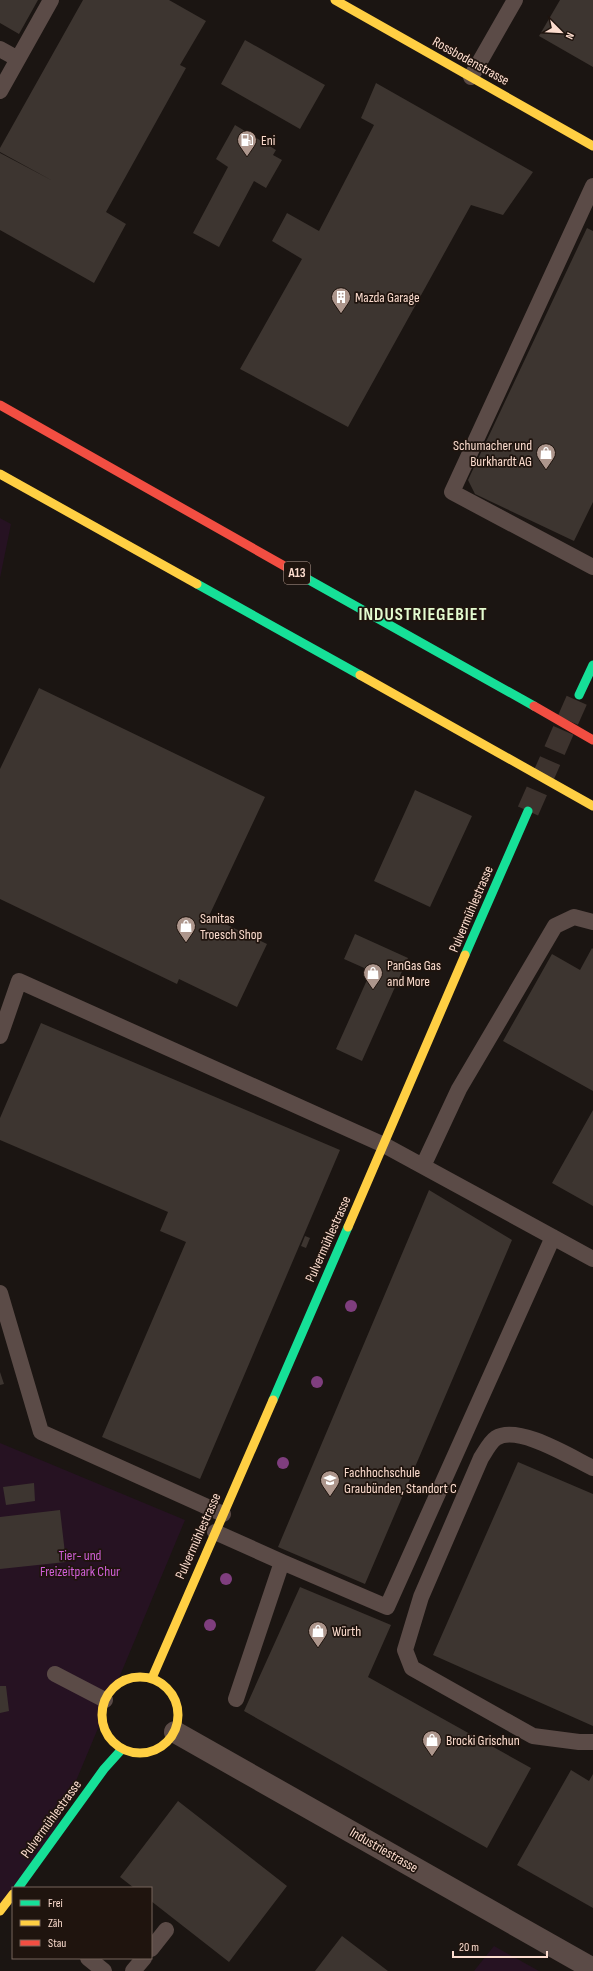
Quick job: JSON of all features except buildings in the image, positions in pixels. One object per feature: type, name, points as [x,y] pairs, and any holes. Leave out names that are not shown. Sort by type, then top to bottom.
[{"type":"main road","name":"Rossbodenstrasse","points":[[335,0],[593,146]]},
{"type":"main road","name":"A13","points":[[0,405],[593,740]]},
{"type":"main road","points":[[0,474],[593,806]]},
{"type":"main road","points":[[579,695],[593,665]]},
{"type":"main road","name":"Pulvermühlestrasse","points":[[152,1678],[528,811]]},
{"type":"main road","points":[[138,1676],[152,1678],[168,1688],[175,1698],[178,1707],[178,1718],[175,1732],[168,1742],[147,1753],[137,1753],[122,1749],[110,1738],[102,1722],[105,1700],[116,1686],[124,1680],[138,1676]]},
{"type":"main road","name":"Pulvermühlestrasse","points":[[19,1887],[104,1769],[122,1749]]},
{"type":"main road","name":"Pulvermühlestrasse","points":[[0,1911],[12,1896]]},
{"type":"street","name":"Industriestrasse","points":[[175,1732],[593,1969]]},
{"type":"lane","points":[[0,91],[52,0]]},
{"type":"lane","points":[[471,77],[515,0]]},
{"type":"lane","points":[[0,49],[18,59]]},
{"type":"lane","points":[[593,186],[452,492],[593,567]]},
{"type":"lane","points":[[423,1166],[460,1088],[555,926],[574,917],[593,922]]},
{"type":"lane","points":[[0,1036],[20,981],[384,1145],[593,1259]]},
{"type":"lane","points":[[215,1532],[387,1607],[553,1237]]},
{"type":"lane","points":[[0,1293],[41,1432],[223,1514]]},
{"type":"lane","points":[[593,1468],[529,1437],[509,1435],[496,1438],[481,1458],[421,1598],[406,1650],[412,1668],[533,1736],[579,1742],[593,1742]]},
{"type":"lane","points":[[236,1699],[282,1562]]},
{"type":"lane","points":[[55,1674],[105,1700]]},
{"type":"lane","points":[[152,1948],[166,1930]]},
{"type":"lane","points":[[89,1959],[104,1971]]},
{"type":"lane","points":[[133,1971],[143,1959]]},
{"type":"green space","points":[[0,518],[11,524],[0,578]]},
{"type":"green space","name":"Tier- und Freizeitpark Chur","points":[[0,1443],[185,1520],[48,1848],[18,1887],[12,1887],[12,1895],[0,1911]]},
{"type":"green space","points":[[494,1946],[539,1971],[474,1971]]},
{"type":"tunnel","points":[[528,811],[579,695]]},
{"type":"traffic: fast","points":[[302,576],[534,706]]},
{"type":"traffic: fast","points":[[197,584],[360,675]]},
{"type":"traffic: fast","points":[[579,695],[593,665]]},
{"type":"traffic: fast","points":[[465,955],[528,811]]},
{"type":"traffic: fast","points":[[273,1400],[348,1227]]},
{"type":"traffic: fast","points":[[19,1887],[104,1769],[122,1749]]},
{"type":"traffic: slow","points":[[335,0],[593,146]]},
{"type":"traffic: slow","points":[[0,474],[197,584]]},
{"type":"traffic: slow","points":[[360,675],[593,806]]},
{"type":"traffic: slow","points":[[348,1227],[465,955]]},
{"type":"traffic: slow","points":[[152,1678],[273,1400]]},
{"type":"traffic: slow","points":[[133,1677],[147,1677],[161,1683],[172,1694],[178,1708],[178,1715],[178,1722],[175,1730],[167,1742],[161,1747],[147,1753],[133,1753],[119,1747],[108,1736],[102,1722],[102,1708],[108,1694],[119,1683],[133,1677]]},
{"type":"traffic: slow","points":[[0,1911],[12,1895]]},
{"type":"traffic: jam","points":[[0,405],[302,576]]},
{"type":"traffic: jam","points":[[534,706],[593,740]]},
{"type":"place","name":"Eni","points":[[247,157]]},
{"type":"place","name":"Mazda Garage","points":[[341,314]]},
{"type":"place","name":"Schumacher und Burkhardt AG","points":[[546,470]]},
{"type":"place","name":"Sanitas Troesch Shop","points":[[186,943]]},
{"type":"place","name":"PanGas Gas and More","points":[[373,990]]},
{"type":"place","name":"Fachhochschule Graubünden, Standort C","points":[[330,1497]]},
{"type":"place","name":"Würth","points":[[318,1648]]},
{"type":"place","name":"Brocki Grischun","points":[[432,1757]]},
{"type":"district","name":"INDUSTRIEGEBIET","points":[[423,614]]}]
